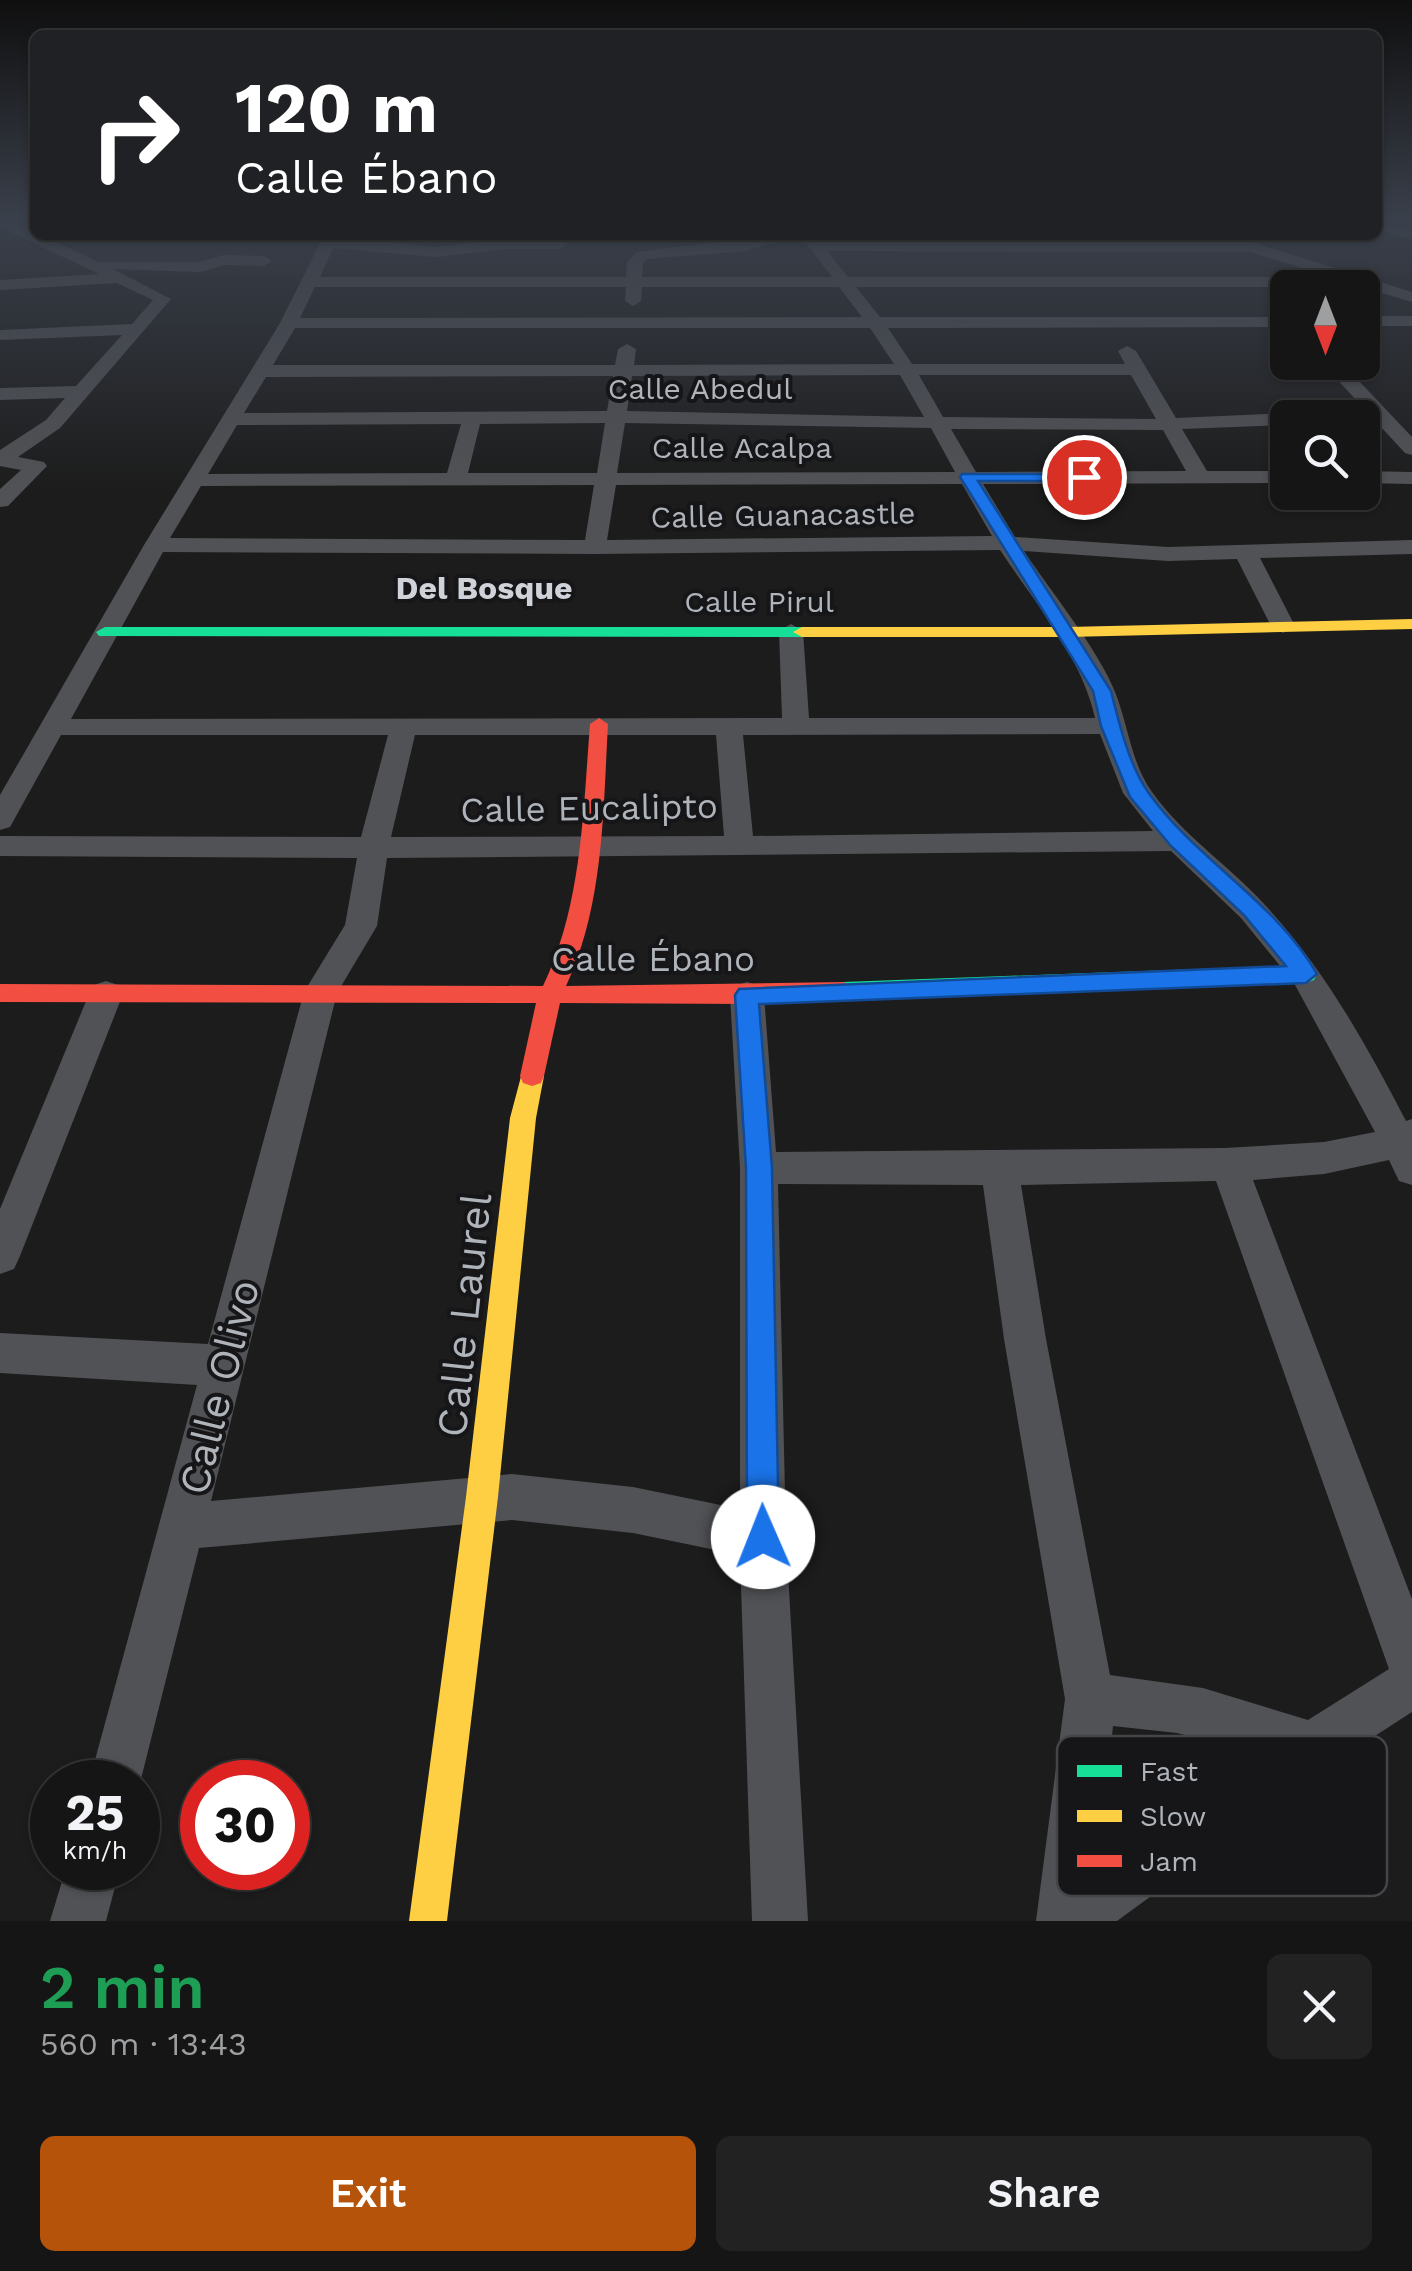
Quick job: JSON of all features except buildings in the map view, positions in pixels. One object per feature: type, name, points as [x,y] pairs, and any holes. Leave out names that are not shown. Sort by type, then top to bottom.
[{"type":"street","points":[[0,459],[42,434],[73,392],[131,329],[154,311]]},
{"type":"street","points":[[0,820],[154,545],[295,311]]},
{"type":"street","points":[[594,547],[632,311]]},
{"type":"street","points":[[759,1168],[1000,1170],[1229,1164],[1407,1149],[1306,974],[1252,910],[1178,841],[1137,792],[1110,726],[1102,691],[1007,543],[937,420],[867,311]]},
{"type":"street","points":[[289,323],[877,322],[1002,311]]},
{"type":"street","points":[[1103,311],[1200,477]]},
{"type":"street","points":[[1180,311],[1270,320]]},
{"type":"street","points":[[1380,322],[1412,321]]},
{"type":"street","points":[[0,335],[131,329]]},
{"type":"street","points":[[260,370],[1138,369]]},
{"type":"street","points":[[1344,380],[1412,448]]},
{"type":"street","points":[[0,394],[73,392]]},
{"type":"street","points":[[0,448],[73,392]]},
{"type":"street","points":[[1380,417],[1412,417]]},
{"type":"street","points":[[456,478],[472,418]]},
{"type":"street","name":"Calle Abedul","points":[[231,419],[937,420],[1113,426],[1270,420]]},
{"type":"street","points":[[0,459],[38,466],[0,500]]},
{"type":"street","name":"Calle Acalpa","points":[[196,480],[1270,477]]},
{"type":"street","points":[[1380,478],[1412,478]]},
{"type":"street","name":"Calle Guanacastle","points":[[154,545],[594,547],[1007,543],[1132,553],[1412,547]]},
{"type":"street","points":[[1244,550],[1284,626]]},
{"type":"street","name":"Calle Pirul","points":[[106,632],[1066,632],[1412,624]]},
{"type":"street","points":[[791,631],[796,725]]},
{"type":"street","name":"Calle Olivo","points":[[122,1760],[321,992],[361,926],[373,848],[404,724]]},
{"type":"street","name":"Calle Laurel","points":[[428,1921],[482,1497],[523,1118],[550,994],[568,957],[591,848],[599,724]]},
{"type":"street","points":[[729,725],[739,844]]},
{"type":"street","points":[[53,727],[1110,726]]},
{"type":"street","name":"Calle Eucalipto","points":[[0,846],[591,848],[1178,841]]},
{"type":"street","name":"Calle Ébano","points":[[0,992],[747,995],[1306,974]]},
{"type":"street","points":[[0,1256],[106,994]]},
{"type":"street","points":[[747,995],[759,1168],[763,1537],[780,1921]]},
{"type":"street","points":[[1229,1164],[1412,1664]]},
{"type":"street","points":[[1000,1170],[1025,1340],[1090,1699],[1086,1736]]},
{"type":"street","points":[[0,1353],[224,1366]]},
{"type":"street","points":[[184,1526],[313,1517],[482,1497],[580,1502],[763,1537]]},
{"type":"street","points":[[1329,1736],[1412,1684]]},
{"type":"street","points":[[1090,1699],[1195,1708],[1284,1736]]},
{"type":"street","points":[[78,1921],[87,1890]]},
{"type":"street","points":[[1068,1921],[1070,1896]]},
{"type":"street","points":[[1068,1921],[1103,1896]]},
{"type":"traffic: fast","points":[[105,632],[802,632]]},
{"type":"traffic: fast","points":[[843,991],[1306,974]]},
{"type":"traffic: slow","points":[[802,632],[1067,632],[1412,624]]},
{"type":"traffic: slow","points":[[428,1921],[482,1497],[523,1118],[532,1076]]},
{"type":"traffic: jam","points":[[532,1076],[550,994],[568,957],[577,924],[591,848],[599,724]]},
{"type":"traffic: jam","points":[[0,993],[747,995],[843,991]]},
{"type":"district","name":"Del Bosque","points":[[484,588]]},
{"type":"route","points":[[763,1537],[759,1168],[747,995],[1306,974],[1252,910],[1178,841],[1137,792],[1110,726],[1102,691],[968,477],[1084,477]]}]
